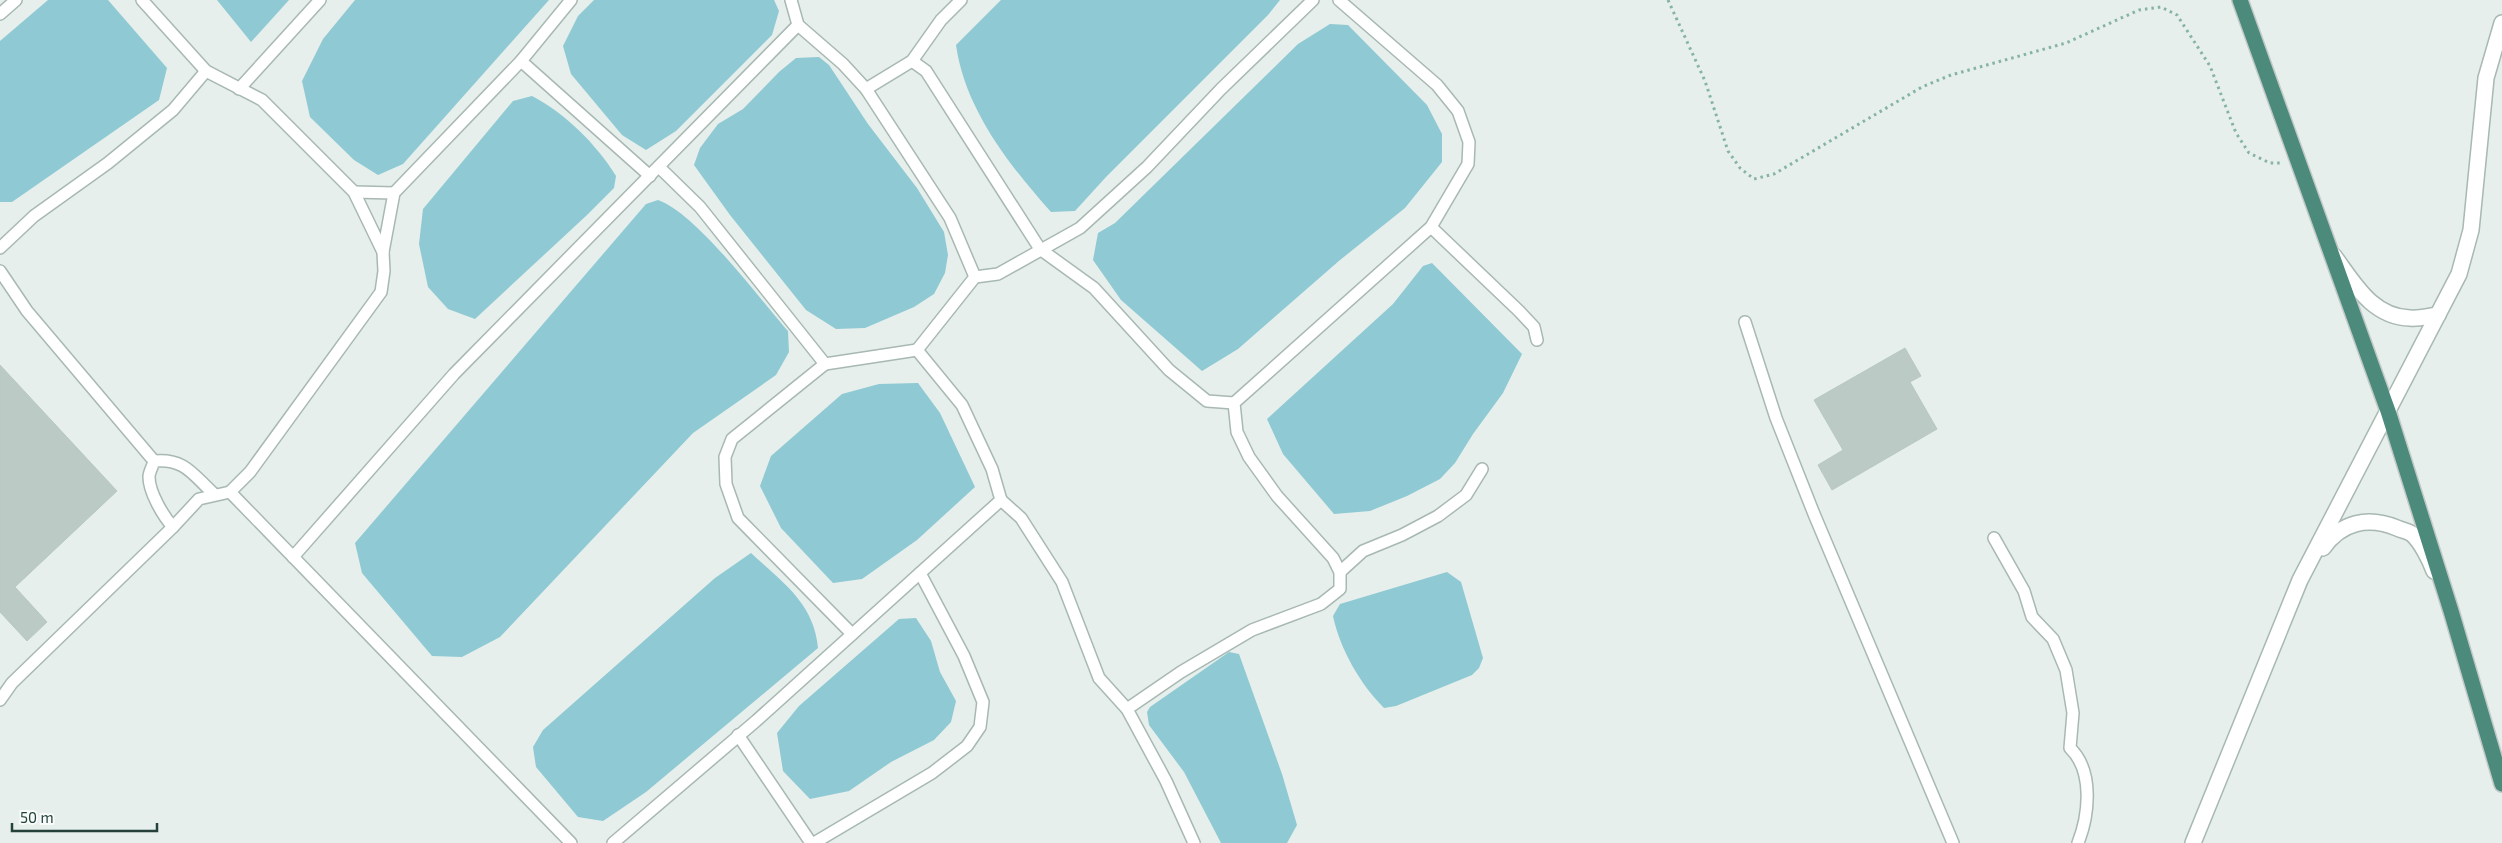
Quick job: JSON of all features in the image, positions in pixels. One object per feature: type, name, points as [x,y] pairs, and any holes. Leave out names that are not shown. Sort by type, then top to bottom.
[{"type":"highway","points":[[2240,0],[2388,411],[2451,611],[2502,784]]},
{"type":"street","points":[[2193,843],[2300,580],[2459,274],[2471,230],[2486,78],[2502,23]]},
{"type":"street","points":[[2330,250],[2366,300],[2389,315],[2411,318],[2438,315]]},
{"type":"street","points":[[2300,580],[2329,539],[2347,526],[2367,521],[2385,523],[2412,534],[2431,563],[2451,611]]},
{"type":"lane","points":[[0,14],[16,0]]},
{"type":"lane","points":[[142,0],[206,71],[262,100],[354,192],[383,252]]},
{"type":"lane","points":[[239,89],[320,0]]},
{"type":"lane","points":[[0,700],[12,683],[173,527],[199,499],[214,494],[230,492],[250,472],[381,292],[384,270],[383,252],[394,193],[521,61],[571,0]]},
{"type":"lane","points":[[791,0],[798,25],[843,64],[866,90],[950,218],[975,277]]},
{"type":"lane","points":[[866,90],[912,61],[941,20],[961,0]]},
{"type":"lane","points":[[852,634],[738,518],[726,484],[725,457],[732,439],[825,364],[917,350],[975,277],[998,274],[1080,228],[1147,167],[1221,89],[1312,0]]},
{"type":"lane","points":[[912,61],[926,71],[1040,249],[1094,288],[1169,370],[1207,401],[1234,403],[1431,227],[1468,164],[1469,142],[1458,111],[1437,84],[1339,0]]},
{"type":"lane","points":[[293,557],[454,374],[798,25]]},
{"type":"lane","points":[[521,61],[650,176]]},
{"type":"lane","points":[[0,248],[34,216],[108,163],[173,110],[206,71]]},
{"type":"lane","points":[[659,167],[700,207],[825,364]]},
{"type":"lane","points":[[354,192],[394,193]]},
{"type":"lane","points":[[1431,227],[1519,311],[1534,327],[1537,340]]},
{"type":"lane","points":[[0,271],[26,312],[154,462]]},
{"type":"lane","points":[[1745,322],[1776,418],[1814,514],[1953,843]]},
{"type":"lane","points":[[917,350],[962,405],[992,469],[1001,500],[1021,518],[1062,582],[1099,678],[1127,708],[1166,781],[1194,843]]},
{"type":"lane","points":[[1127,708],[1181,672],[1252,630],[1321,604],[1340,588],[1340,572],[1333,558],[1277,496],[1248,456],[1237,432],[1234,403]]},
{"type":"lane","points":[[154,462],[167,460],[181,464],[214,494]]},
{"type":"lane","points":[[154,462],[149,477],[153,492],[166,520],[173,527]]},
{"type":"lane","points":[[1340,572],[1362,551],[1402,535],[1438,516],[1466,494],[1482,469]]},
{"type":"lane","points":[[230,492],[571,843]]},
{"type":"lane","points":[[614,843],[738,736],[1001,500]]},
{"type":"lane","points":[[1994,538],[2024,591],[2032,617],[2053,638],[2066,670],[2074,713],[2070,748],[2075,753],[2086,778],[2088,798],[2078,843]]},
{"type":"lane","points":[[738,736],[812,843],[932,773],[967,746],[980,727],[983,702],[964,656],[920,573]]},
{"type":"path","points":[[1668,0],[1705,81],[1728,151],[1740,168],[1754,179],[1774,174],[1929,84],[1951,75],[2066,43],[2139,10],[2161,7],[2177,15],[2210,66],[2236,133],[2249,153],[2270,164],[2299,163]]},
{"type":"water","points":[[48,0],[108,0],[167,68],[159,100],[12,202],[0,202],[0,41]]},
{"type":"water","points":[[217,0],[289,0],[251,42]]},
{"type":"water","points":[[355,0],[549,0],[403,164],[378,175],[354,160],[310,117],[302,81],[323,39]]},
{"type":"water","points":[[594,0],[774,0],[779,11],[772,35],[676,131],[646,150],[622,135],[571,74],[563,46],[578,16]]},
{"type":"water","points":[[1001,0],[1280,0],[1268,15],[1106,177],[1075,211],[1051,212],[1020,175],[991,135],[979,114],[961,69],[956,45]]},
{"type":"water","points":[[1330,24],[1348,25],[1427,105],[1442,134],[1442,162],[1405,208],[1340,260],[1238,349],[1202,371],[1121,300],[1093,260],[1098,233],[1115,223],[1298,44]]},
{"type":"water","points":[[819,57],[829,65],[868,124],[917,188],[944,232],[948,255],[945,273],[934,294],[914,307],[865,328],[836,329],[806,310],[730,215],[694,165],[700,148],[718,124],[743,109],[779,72],[796,58]]},
{"type":"water","points":[[532,96],[557,112],[590,141],[616,176],[614,188],[475,319],[448,309],[428,287],[419,244],[423,209],[513,101]]},
{"type":"water","points":[[658,200],[674,208],[691,222],[744,278],[788,331],[789,352],[776,375],[693,433],[500,637],[462,657],[432,656],[362,573],[355,543],[646,204]]},
{"type":"water","points":[[1432,263],[1522,354],[1503,393],[1473,434],[1455,463],[1440,479],[1407,496],[1370,511],[1334,514],[1283,454],[1267,419],[1393,304],[1423,266]]},
{"type":"water","points":[[918,383],[940,413],[975,487],[917,540],[862,579],[833,583],[781,528],[760,486],[771,456],[842,394],[879,384]]},
{"type":"water","points":[[751,553],[795,594],[810,618],[818,648],[646,792],[603,821],[578,817],[536,767],[533,747],[543,730],[715,578]]},
{"type":"water","points":[[1447,572],[1461,582],[1483,658],[1479,668],[1472,675],[1396,706],[1384,708],[1375,699],[1352,665],[1341,641],[1333,616],[1340,604]]},
{"type":"water","points":[[916,618],[931,641],[940,672],[956,701],[951,722],[934,740],[891,762],[849,791],[810,799],[783,771],[777,733],[799,706],[899,619]]},
{"type":"water","points":[[1229,652],[1239,654],[1282,774],[1297,825],[1287,843],[1221,843],[1184,772],[1149,725],[1147,712],[1150,707]]},
{"type":"building","points":[[1905,348],[1921,376],[1910,382],[1937,429],[1832,490],[1818,465],[1843,450],[1814,400]]},
{"type":"building","points":[[0,365],[117,491],[15,587],[47,622],[27,641],[0,612]]}]
